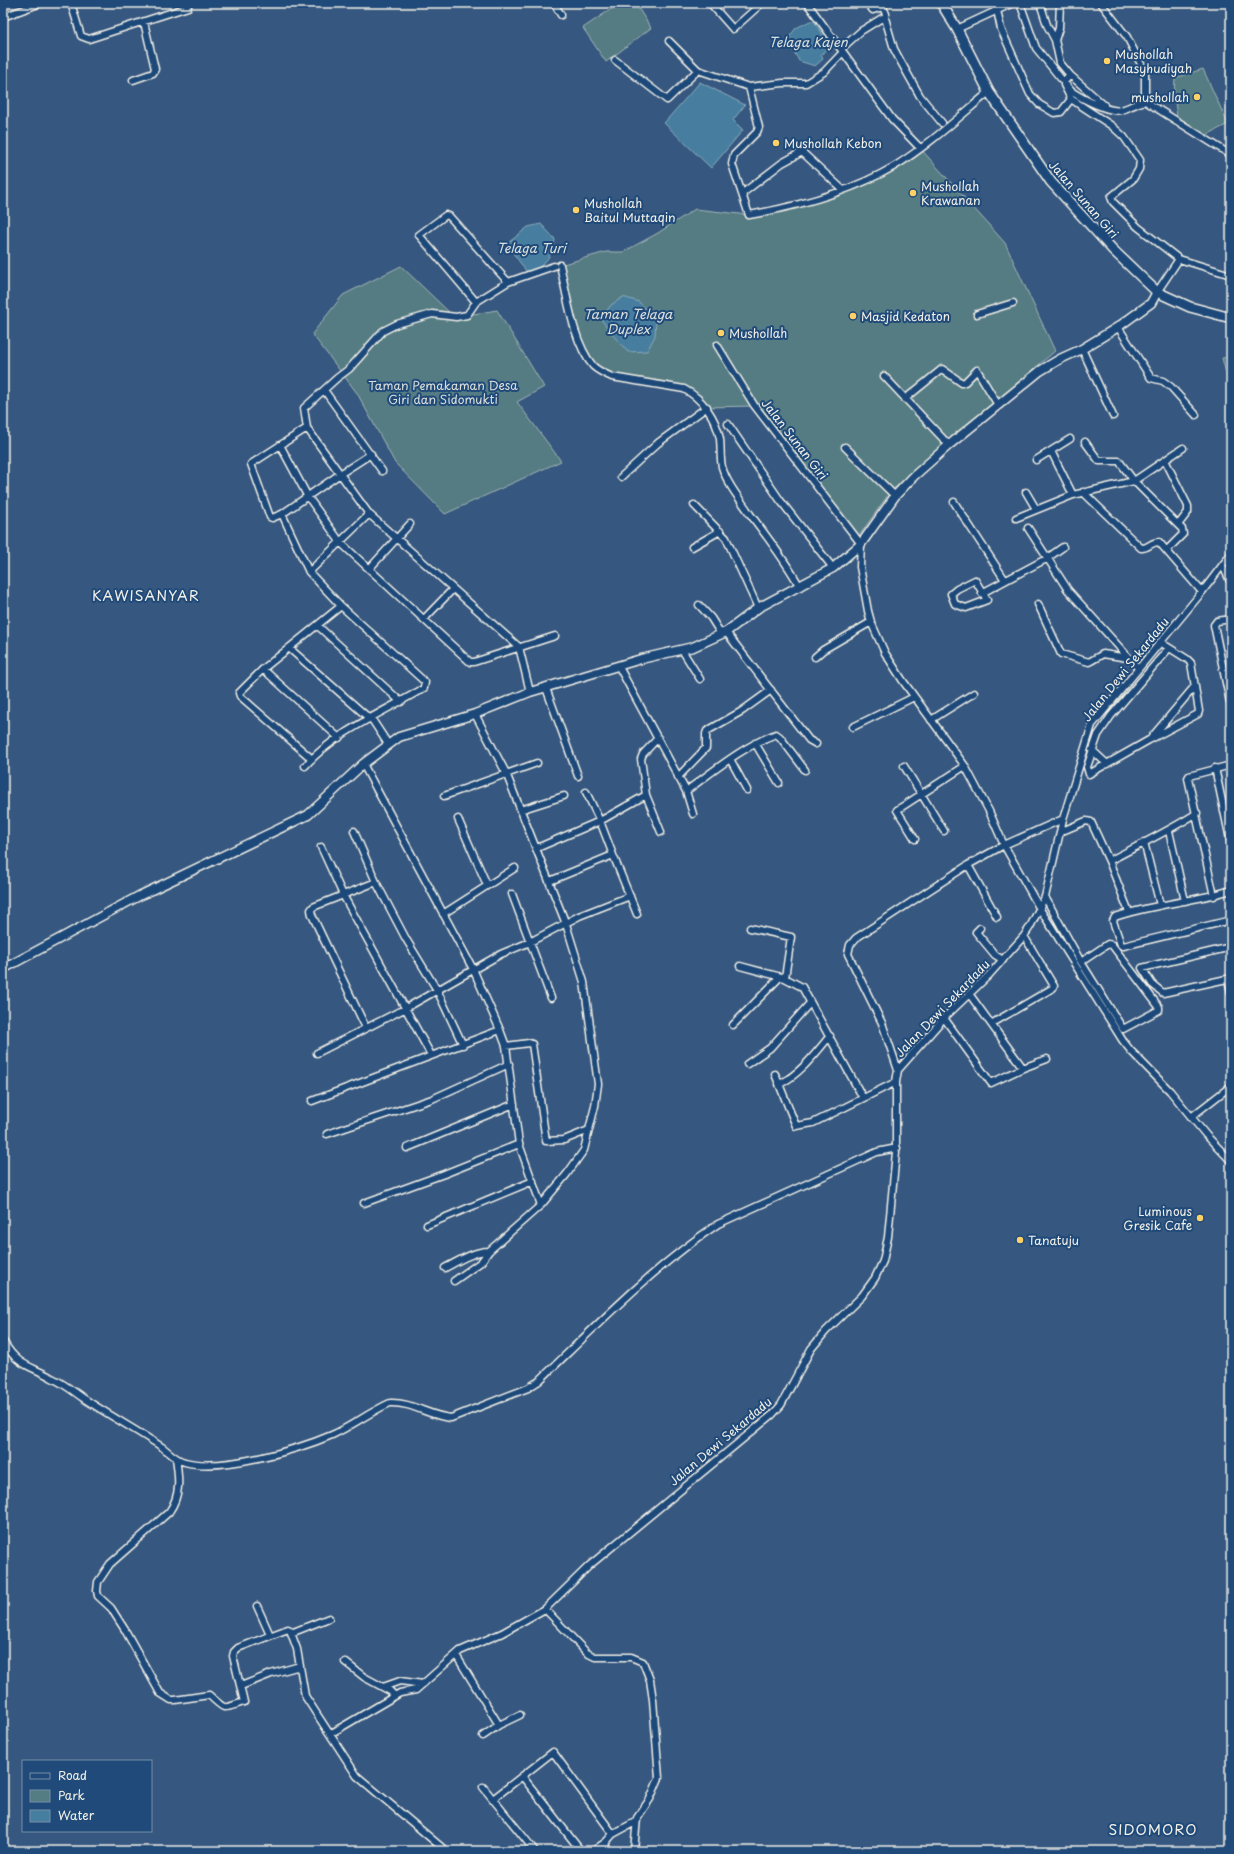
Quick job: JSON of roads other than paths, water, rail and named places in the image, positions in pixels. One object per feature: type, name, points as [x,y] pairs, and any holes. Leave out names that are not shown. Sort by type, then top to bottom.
[{"type":"main road","name":"Jalan Sunan Giri","points":[[941,3],[957,29],[989,92],[1051,182],[1113,250],[1157,292],[1190,307],[1231,318]]},
{"type":"street","points":[[3,17],[41,3]]},
{"type":"street","points":[[71,3],[79,32],[84,38],[89,39],[188,7]]},
{"type":"street","points":[[554,3],[561,14]]},
{"type":"street","points":[[710,3],[732,29],[762,3]]},
{"type":"street","points":[[807,3],[892,119],[920,148]]},
{"type":"street","points":[[867,3],[873,10],[883,7],[894,49],[900,62],[920,96],[942,123]]},
{"type":"street","points":[[993,3],[997,10],[1001,29],[1030,94],[1039,104],[1054,113],[1061,112],[1071,99]]},
{"type":"street","points":[[957,29],[1013,3]]},
{"type":"street","points":[[1020,3],[1036,48],[1064,82],[1078,96],[1110,110],[1122,110],[1136,103],[1145,101],[1231,155]]},
{"type":"street","points":[[1040,3],[1047,25],[1055,40],[1060,63],[1070,75],[1110,110]]},
{"type":"street","points":[[1055,40],[1059,28],[1060,3]]},
{"type":"street","points":[[1101,3],[1127,37],[1145,72],[1145,101]]},
{"type":"street","points":[[669,41],[698,70],[749,86],[810,81],[824,72],[842,50],[872,24],[885,18]]},
{"type":"street","points":[[132,80],[153,73],[155,69],[144,22]]},
{"type":"street","points":[[615,60],[666,100],[698,70]]},
{"type":"street","points":[[1070,75],[1064,82],[1064,86],[1071,99],[1112,126],[1124,137],[1140,160],[1140,169],[1132,179],[1111,196],[1113,202],[1138,228],[1179,259],[1231,275]]},
{"type":"street","points":[[749,86],[759,128],[757,132],[734,155],[732,164],[737,181],[743,193],[749,215],[820,198],[843,190],[895,166],[920,148],[989,92]]},
{"type":"street","points":[[743,193],[782,163],[802,152],[843,190]]},
{"type":"street","points":[[476,302],[419,236],[446,215],[449,216],[508,282]]},
{"type":"street","points":[[3,969],[139,896],[308,815],[363,764],[399,737],[475,714],[530,692],[619,667],[641,659],[682,650],[724,633],[758,608],[800,587],[833,568],[861,544],[895,496],[914,476],[949,445],[1040,371],[1060,359],[1082,350],[1151,304],[1157,292],[1179,259]]},
{"type":"street","points":[[530,692],[519,647],[369,514],[307,428],[304,408],[349,370],[383,331],[397,324],[432,314],[456,317],[467,315],[476,302],[508,282],[557,266],[577,335],[584,354],[594,367],[612,377],[684,389],[694,395],[707,408],[715,423],[719,439],[722,467],[730,484],[789,568],[800,587]]},
{"type":"street","points":[[977,314],[1013,303]]},
{"type":"street","points":[[1118,327],[1151,378],[1163,382],[1171,387],[1196,415]]},
{"type":"street","name":"Jalan Sunan Giri","points":[[717,345],[754,406],[861,544]]},
{"type":"street","points":[[1082,350],[1113,416]]},
{"type":"street","points":[[905,399],[942,369],[962,383],[965,382],[977,370],[998,405]]},
{"type":"street","points":[[884,376],[949,445]]},
{"type":"street","points":[[324,390],[382,470]]},
{"type":"street","points":[[621,477],[658,443],[707,408]]},
{"type":"street","points":[[728,424],[780,500],[833,568]]},
{"type":"street","points":[[307,428],[251,465],[268,515],[272,518],[282,514],[371,454]]},
{"type":"street","points":[[1036,460],[1070,439]]},
{"type":"street","points":[[1085,442],[1099,461],[1119,461],[1134,481],[1182,529],[1183,534],[1167,550]]},
{"type":"street","points":[[280,445],[308,497],[341,543],[472,662],[555,636]]},
{"type":"street","points":[[845,447],[895,496]]},
{"type":"street","points":[[1016,518],[1073,495],[1134,481],[1183,448]]},
{"type":"street","points":[[1051,451],[1073,495]]},
{"type":"street","points":[[1165,460],[1188,506],[1188,512],[1178,526]]},
{"type":"street","points":[[1026,492],[1036,509]]},
{"type":"street","points":[[1083,492],[1141,548],[1146,548],[1157,541],[1167,550],[1202,592]]},
{"type":"street","points":[[954,502],[1005,580]]},
{"type":"street","points":[[694,505],[726,538],[758,608]]},
{"type":"street","points":[[282,514],[309,572],[341,606],[424,680],[424,688],[370,718],[339,738],[305,766]]},
{"type":"street","points":[[309,572],[341,543],[369,514]]},
{"type":"street","points":[[369,569],[410,524]]},
{"type":"street","points":[[1028,528],[1046,559],[1068,590],[1138,668]]},
{"type":"street","points":[[692,547],[720,531]]},
{"type":"street","points":[[861,544],[860,567],[871,622],[885,653],[914,697],[965,766],[989,811],[1004,845],[1040,909],[1123,1041],[1170,1091],[1191,1117],[1231,1161]]},
{"type":"street","points":[[982,593],[1046,559],[1063,547]]},
{"type":"street","name":"Jalan Dewi Sekardadu","points":[[330,1734],[395,1696],[416,1690],[456,1655],[502,1633],[545,1609],[590,1565],[766,1420],[781,1405],[811,1350],[826,1331],[862,1296],[878,1272],[883,1261],[888,1237],[897,1148],[896,1082],[898,1070],[944,1018],[970,995],[1024,936],[1040,909],[1045,897],[1063,819],[1092,725],[1202,592],[1231,554]]},
{"type":"street","points":[[1223,566],[1231,583]]},
{"type":"street","points":[[975,580],[982,593],[987,600],[966,608],[955,604],[951,594],[968,582],[975,580]]},
{"type":"street","points":[[424,619],[453,589]]},
{"type":"street","points":[[1038,604],[1061,654],[1089,662],[1104,654],[1128,658]]},
{"type":"street","points":[[699,605],[771,690],[809,740],[816,744]]},
{"type":"street","points":[[312,759],[238,694],[263,669],[341,606]]},
{"type":"street","points":[[1231,619],[1217,621],[1214,625],[1231,707]]},
{"type":"street","points":[[815,657],[823,650],[871,622]]},
{"type":"street","points":[[318,626],[401,702]]},
{"type":"street","points":[[1160,642],[1189,661],[1195,686],[1198,714],[1089,774],[1087,767],[1098,735],[1111,716],[1168,648]]},
{"type":"street","points":[[289,648],[370,718],[388,744]]},
{"type":"street","points":[[682,650],[700,679]]},
{"type":"street","points":[[619,667],[686,791],[693,814]]},
{"type":"street","points":[[263,669],[339,738]]},
{"type":"street","points":[[1149,740],[1195,686]]},
{"type":"street","points":[[546,688],[578,776]]},
{"type":"street","points":[[678,777],[706,748],[707,731],[742,711],[771,690]]},
{"type":"street","points":[[931,720],[974,693]]},
{"type":"street","points":[[853,727],[914,697]]},
{"type":"street","points":[[454,1282],[481,1262],[490,1251],[541,1204],[579,1158],[584,1150],[595,1106],[598,1084],[584,982],[566,924],[506,773],[475,714]]},
{"type":"street","points":[[686,791],[730,759],[754,744],[776,734],[805,770]]},
{"type":"street","points":[[658,738],[643,754],[641,759],[646,794],[661,832]]},
{"type":"street","points":[[754,744],[779,783]]},
{"type":"street","points":[[1092,750],[1107,764]]},
{"type":"street","points":[[730,759],[747,790]]},
{"type":"street","points":[[444,796],[537,763]]},
{"type":"street","points":[[363,764],[474,969],[500,1030],[506,1046],[519,1144],[541,1204]]},
{"type":"street","points":[[1214,896],[1197,813],[1188,778],[1215,768],[1231,765]]},
{"type":"street","points":[[904,766],[944,831]]},
{"type":"street","points":[[915,839],[897,810],[965,766]]},
{"type":"street","points":[[1215,768],[1231,844]]},
{"type":"street","points":[[586,792],[600,820],[637,914]]},
{"type":"street","points":[[537,848],[600,820],[646,794]]},
{"type":"street","points":[[520,810],[564,796]]},
{"type":"street","points":[[1110,861],[1144,842],[1169,831],[1197,813]]},
{"type":"street","points":[[458,819],[487,885]]},
{"type":"street","points":[[898,1070],[882,1023],[848,954],[850,945],[856,938],[968,865],[1004,845],[1063,819]]},
{"type":"street","points":[[1060,832],[1089,821],[1110,861],[1129,912]]},
{"type":"street","points":[[354,831],[376,882],[406,939],[437,990],[463,1045]]},
{"type":"street","points":[[1169,831],[1185,900]]},
{"type":"street","points":[[1144,842],[1160,905]]},
{"type":"street","points":[[321,847],[343,894],[431,1055]]},
{"type":"street","points":[[550,881],[613,855]]},
{"type":"street","points":[[968,865],[997,917]]},
{"type":"street","points":[[443,914],[515,868]]},
{"type":"street","points":[[366,1028],[311,912],[313,907],[376,882]]},
{"type":"street","points":[[1231,890],[1214,896],[1185,900],[1129,912],[1113,919],[1121,945],[1124,946],[1231,920]]},
{"type":"street","points":[[512,894],[551,998]]},
{"type":"street","points":[[317,1053],[406,1008],[501,954],[530,942],[579,916],[630,896]]},
{"type":"street","points":[[1045,897],[1081,962],[1122,1029],[1160,1009],[1112,945],[1108,944],[1081,962]]},
{"type":"street","points":[[733,1025],[783,978],[791,938],[750,928]]},
{"type":"street","points":[[980,928],[976,932],[989,949],[1003,960]]},
{"type":"street","points":[[992,1024],[1054,986],[1024,936]]},
{"type":"street","points":[[1231,947],[1142,968],[1152,984],[1163,993],[1229,978],[1231,992]]},
{"type":"street","points":[[740,966],[783,978],[802,986],[863,1098]]},
{"type":"street","points":[[970,995],[1023,1068]]},
{"type":"street","points":[[747,1064],[770,1048],[810,1003]]},
{"type":"street","points":[[944,1018],[989,1082],[994,1083],[1023,1068],[1047,1059]]},
{"type":"street","points":[[312,1101],[500,1030]]},
{"type":"street","points":[[780,1084],[792,1077],[803,1067],[830,1036]]},
{"type":"street","points":[[506,1046],[532,1044],[546,1141],[564,1140],[589,1130]]},
{"type":"street","points":[[327,1134],[432,1099],[509,1064]]},
{"type":"street","points":[[775,1074],[796,1126],[813,1123],[896,1082]]},
{"type":"street","points":[[1191,1117],[1231,1086]]},
{"type":"street","points":[[407,1148],[514,1104]]},
{"type":"street","points":[[364,1203],[444,1174],[519,1144]]},
{"type":"street","points":[[3,1341],[17,1359],[26,1367],[52,1377],[118,1421],[163,1448],[176,1458],[191,1463],[216,1464],[237,1462],[288,1450],[331,1435],[390,1403],[400,1402],[411,1405],[422,1411],[451,1418],[528,1388],[539,1380],[606,1314],[697,1238],[708,1231],[739,1214],[877,1152],[897,1148]]},
{"type":"street","points":[[427,1226],[533,1181]]},
{"type":"street","points":[[445,1268],[483,1251],[490,1251]]},
{"type":"street","points":[[176,1458],[179,1486],[174,1506],[110,1564],[98,1582],[98,1596],[116,1616],[137,1649],[157,1689],[165,1697],[175,1700],[209,1695],[219,1706],[228,1708],[244,1702],[233,1656],[234,1652],[238,1648],[288,1629],[292,1633],[297,1649],[305,1696],[358,1776],[446,1851]]},
{"type":"street","points":[[256,1606],[270,1635]]},
{"type":"street","points":[[545,1609],[591,1655],[595,1657],[631,1657],[643,1662],[650,1680],[659,1778],[650,1799],[637,1821],[634,1851]]},
{"type":"street","points":[[292,1633],[329,1618]]},
{"type":"street","points":[[456,1655],[499,1725]]},
{"type":"street","points":[[345,1662],[364,1677],[383,1687],[395,1696]]},
{"type":"street","points":[[240,1686],[271,1674],[300,1666]]},
{"type":"street","points":[[383,1687],[400,1682],[422,1684]]},
{"type":"street","points":[[483,1736],[499,1725],[520,1715]]},
{"type":"street","points":[[493,1799],[553,1752],[613,1834]]},
{"type":"street","points":[[522,1776],[581,1851]]},
{"type":"street","points":[[483,1788],[535,1851]]},
{"type":"street","points":[[593,1851],[606,1842],[613,1834],[637,1821]]},
{"type":"street","points":[[606,1842],[606,1851]]},
{"type":"water","name":"Telaga Kajen","points":[[810,21],[814,21],[830,45],[821,55],[823,59],[815,66],[799,61],[792,48],[790,36],[796,28]]},
{"type":"water","points":[[700,82],[745,105],[733,120],[743,130],[711,168],[664,123]]},
{"type":"water","name":"Telaga Turi","points":[[541,224],[555,239],[554,245],[550,256],[542,265],[532,271],[527,272],[507,245],[528,227]]},
{"type":"water","name":"Taman Telaga Duplex","points":[[623,297],[639,302],[656,320],[655,336],[647,351],[628,352],[601,319],[611,305]]},
{"type":"place","name":"Mushollah Masyhudiyah","points":[[1107,61]]},
{"type":"place","name":"mushollah","points":[[1197,97]]},
{"type":"place","name":"Mushollah Kebon","points":[[776,143]]},
{"type":"place","name":"Mushollah Krawanan","points":[[913,193]]},
{"type":"place","name":"Mushollah Baitul Muttaqin","points":[[576,210]]},
{"type":"place","name":"Masjid Kedaton","points":[[853,316]]},
{"type":"place","name":"Mushollah","points":[[721,333]]},
{"type":"place","name":"Luminous Gresik Cafe","points":[[1200,1218]]},
{"type":"place","name":"Tanatuju","points":[[1020,1240]]},
{"type":"district","name":"KAWISANYAR","points":[[146,595]]},
{"type":"district","name":"SIDOMORO","points":[[1153,1829]]},
{"type":"park label","name":"Taman Pemakaman Desa Giri dan Sidomukti","points":[[443,392]]}]
